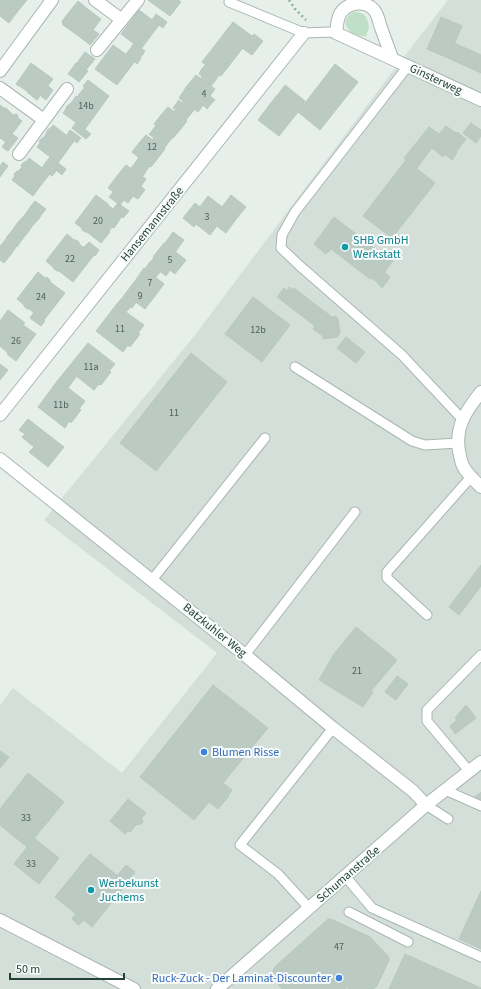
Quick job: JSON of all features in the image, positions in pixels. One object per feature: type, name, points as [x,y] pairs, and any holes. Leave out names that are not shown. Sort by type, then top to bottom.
[{"type":"street","points":[[0,71],[52,0]]},
{"type":"street","points":[[95,0],[122,20]]},
{"type":"street","points":[[97,50],[138,0]]},
{"type":"street","points":[[336,33],[339,16],[347,5],[359,3],[365,4],[374,10],[392,58]]},
{"type":"street","name":"Hansemannstraße","points":[[0,415],[310,33]]},
{"type":"street","name":"Ginsterweg","points":[[336,33],[481,100]]},
{"type":"street","points":[[0,88],[44,120]]},
{"type":"street","points":[[19,154],[67,89]]},
{"type":"street","points":[[481,392],[468,410],[458,435],[462,466],[481,488]]},
{"type":"street","name":"Batzkuhler Weg","points":[[0,459],[413,791],[426,805]]},
{"type":"street","name":"Schumanstraße","points":[[217,989],[426,805],[481,762]]},
{"type":"street","points":[[0,920],[134,989]]},
{"type":"lane","points":[[229,2],[310,33],[336,33]]},
{"type":"lane","points":[[408,66],[296,212],[282,235],[281,248],[402,355],[463,420]]},
{"type":"lane","points":[[295,367],[412,441],[425,445],[458,443]]},
{"type":"lane","points":[[152,580],[265,438]]},
{"type":"lane","points":[[427,615],[387,578],[387,572],[471,477]]},
{"type":"lane","points":[[245,655],[355,512]]},
{"type":"lane","points":[[469,771],[427,721],[427,710],[481,655]]},
{"type":"lane","points":[[309,908],[278,874],[240,845],[333,728]]},
{"type":"lane","points":[[445,790],[481,806]]},
{"type":"lane","points":[[426,805],[448,819]]},
{"type":"lane","points":[[345,876],[372,908],[481,957]]},
{"type":"lane","points":[[349,912],[408,942]]},
{"type":"path","points":[[289,0],[302,16],[310,33]]},
{"type":"shaded area","points":[[448,0],[481,0],[481,989],[0,989],[0,705],[13,688],[122,773],[217,653],[44,520],[195,335]]},
{"type":"green space","points":[[354,12],[363,14],[367,20],[369,27],[366,36],[361,36],[351,32],[346,25],[348,16]]},
{"type":"building","points":[[0,0],[3,0],[18,11],[9,23],[0,16]]},
{"type":"building","points":[[3,0],[27,0],[18,11]]},
{"type":"building","points":[[148,0],[178,0],[181,2],[170,16]]},
{"type":"building","points":[[78,1],[89,10],[73,32],[63,25],[62,21]]},
{"type":"building","points":[[89,10],[101,19],[85,41],[73,32]]},
{"type":"building","points":[[139,10],[159,25],[150,37],[130,22]]},
{"type":"building","points":[[156,14],[167,22],[163,28],[152,20]]},
{"type":"building","points":[[441,17],[462,26],[448,58],[427,49]]},
{"type":"building","points":[[130,22],[150,37],[141,49],[121,34]]},
{"type":"building","points":[[233,22],[252,36],[228,67],[209,53]]},
{"type":"building","points":[[93,30],[99,34],[90,45],[85,41]]},
{"type":"building","points":[[254,34],[263,41],[252,55],[242,48]]},
{"type":"building","points":[[134,43],[145,51],[141,57],[130,49]]},
{"type":"building","points":[[454,43],[481,55],[481,73],[448,58]]},
{"type":"building","points":[[113,45],[135,61],[126,73],[104,57]]},
{"type":"building","points":[[130,49],[141,58],[137,64],[126,54]]},
{"type":"building","points":[[85,52],[95,59],[86,70],[77,63]]},
{"type":"building","points":[[209,53],[228,67],[221,76],[202,62]]},
{"type":"building","points":[[104,57],[126,73],[117,85],[95,69]]},
{"type":"building","points":[[31,63],[42,71],[27,91],[16,84]]},
{"type":"building","points":[[76,63],[82,67],[74,78],[68,74]]},
{"type":"building","points":[[335,64],[358,82],[320,130],[298,112]]},
{"type":"building","points":[[205,65],[219,75],[215,81],[201,70]]},
{"type":"building","points":[[82,67],[88,71],[79,82],[74,78]]},
{"type":"building","points":[[201,70],[215,81],[211,86],[201,78],[202,76],[199,74]]},
{"type":"building","points":[[42,71],[53,79],[37,100],[27,92]]},
{"type":"building","points":[[196,75],[215,89],[210,96],[215,100],[211,104],[187,86]]},
{"type":"building","points":[[88,80],[109,96],[101,107],[81,92],[85,87],[83,86]]},
{"type":"building","points":[[285,85],[305,101],[298,112],[277,96]]},
{"type":"building","points":[[48,86],[53,90],[46,100],[41,96]]},
{"type":"building","points":[[187,86],[211,104],[207,109],[203,105],[198,112],[179,98]]},
{"type":"building","points":[[81,92],[101,107],[93,118],[72,102]]},
{"type":"building","points":[[277,95],[298,112],[279,136],[258,120]]},
{"type":"building","points":[[179,100],[182,103],[183,101],[194,110],[190,115],[176,104]]},
{"type":"building","points":[[72,102],[93,118],[85,129],[63,113],[66,107]]},
{"type":"building","points":[[176,104],[190,115],[186,120],[174,111],[176,109],[173,108]]},
{"type":"building","points":[[0,105],[11,113],[0,128]]},
{"type":"building","points":[[168,107],[187,121],[180,130],[161,115]]},
{"type":"building","points":[[11,113],[13,115],[17,114],[18,118],[22,121],[6,142],[0,138],[0,128]]},
{"type":"building","points":[[161,115],[180,130],[173,138],[154,124]]},
{"type":"building","points":[[76,123],[91,134],[86,139],[72,128]]},
{"type":"building","points":[[471,123],[481,130],[481,136],[476,143],[463,133]]},
{"type":"building","points":[[53,125],[74,141],[66,152],[45,136],[48,129],[50,129]]},
{"type":"building","points":[[156,125],[172,138],[168,143],[152,131]]},
{"type":"building","points":[[446,126],[466,139],[452,160],[445,154],[443,157],[432,148],[416,169],[404,158],[429,127],[439,134]]},
{"type":"building","points":[[70,130],[81,138],[77,143],[67,135]]},
{"type":"building","points":[[152,131],[168,143],[164,149],[152,140],[154,138],[149,134]]},
{"type":"building","points":[[12,134],[18,138],[8,151],[2,147]]},
{"type":"building","points":[[146,135],[165,149],[158,158],[139,143]]},
{"type":"building","points":[[45,136],[66,152],[58,163],[37,147],[40,143],[39,141]]},
{"type":"building","points":[[139,143],[158,158],[151,167],[132,152]]},
{"type":"building","points":[[50,157],[66,169],[62,175],[46,162]]},
{"type":"building","points":[[139,157],[150,166],[146,171],[135,163]]},
{"type":"building","points":[[29,158],[50,174],[41,185],[20,169],[22,167],[21,165]]},
{"type":"building","points":[[406,160],[435,183],[392,238],[363,216]]},
{"type":"building","points":[[3,162],[8,166],[0,177],[0,166]]},
{"type":"building","points":[[46,162],[57,170],[52,176],[42,168]]},
{"type":"building","points":[[135,163],[146,172],[142,177],[131,168]]},
{"type":"building","points":[[126,165],[146,179],[141,186],[145,190],[141,195],[117,176]]},
{"type":"building","points":[[20,169],[41,185],[33,196],[12,180],[15,176],[14,174]]},
{"type":"building","points":[[117,176],[141,195],[138,199],[133,196],[128,203],[108,188]]},
{"type":"building","points":[[113,192],[124,200],[120,205],[109,197]]},
{"type":"building","points":[[96,195],[122,216],[101,243],[82,230],[82,228],[75,223]]},
{"type":"building","points":[[231,195],[246,207],[237,218],[222,207]]},
{"type":"building","points":[[208,196],[230,213],[219,228],[217,226],[210,235],[196,224],[194,227],[183,218],[195,203],[200,207]]},
{"type":"building","points":[[35,201],[46,209],[42,214],[31,206]]},
{"type":"building","points":[[118,203],[129,211],[123,218],[113,209]]},
{"type":"building","points":[[31,206],[42,214],[38,220],[27,212]]},
{"type":"building","points":[[27,212],[38,220],[33,225],[23,217]]},
{"type":"building","points":[[230,213],[237,218],[226,233],[219,228]]},
{"type":"building","points":[[23,217],[33,225],[29,231],[18,222]]},
{"type":"building","name":"SHB GmbH Werkstatt","points":[[334,217],[387,258],[370,279],[331,249],[326,254],[314,244]]},
{"type":"building","points":[[18,222],[29,231],[25,236],[14,228]]},
{"type":"building","points":[[14,228],[25,236],[21,241],[10,233]]},
{"type":"building","points":[[173,232],[184,240],[176,251],[165,243]]},
{"type":"building","points":[[10,233],[21,241],[17,247],[6,238]]},
{"type":"building","points":[[67,234],[94,255],[73,282],[54,269],[46,261]]},
{"type":"building","points":[[6,239],[16,247],[12,253],[2,244]]},
{"type":"building","points":[[89,242],[99,250],[95,256],[84,247]]},
{"type":"building","points":[[164,243],[186,260],[175,274],[153,257]]},
{"type":"building","points":[[2,244],[12,253],[8,258],[0,252],[0,246]]},
{"type":"building","points":[[0,252],[8,258],[4,263],[0,260]]},
{"type":"building","points":[[388,256],[393,261],[377,282],[371,278]]},
{"type":"building","points":[[154,258],[170,270],[166,276],[149,263]]},
{"type":"building","points":[[149,263],[160,272],[156,277],[145,269]]},
{"type":"building","points":[[144,268],[164,284],[155,296],[135,281]]},
{"type":"building","points":[[38,272],[45,278],[47,277],[50,282],[65,293],[44,320],[27,309],[17,299]]},
{"type":"building","points":[[385,273],[390,277],[382,288],[377,283]]},
{"type":"building","points":[[135,281],[155,296],[145,309],[125,294]]},
{"type":"building","points":[[289,287],[293,290],[294,288],[332,317],[336,316],[338,319],[340,333],[337,337],[323,339],[323,336],[313,329],[315,326],[277,297],[284,288],[287,291]]},
{"type":"building","points":[[125,294],[136,302],[132,308],[121,300]]},
{"type":"building","points":[[253,297],[290,325],[262,362],[225,334]]},
{"type":"building","points":[[121,299],[131,307],[126,312],[116,305]]},
{"type":"building","points":[[116,305],[144,325],[138,333],[140,334],[130,347],[128,345],[123,352],[96,331]]},
{"type":"building","points":[[8,310],[25,323],[23,325],[36,334],[16,361],[0,346],[0,321]]},
{"type":"building","points":[[34,312],[45,321],[41,326],[30,318]]},
{"type":"building","points":[[346,337],[365,352],[356,363],[337,348]]},
{"type":"building","points":[[88,343],[115,364],[101,385],[99,384],[94,390],[67,369]]},
{"type":"building","points":[[191,353],[227,382],[156,471],[120,443]]},
{"type":"building","points":[[0,364],[8,370],[0,380]]},
{"type":"building","points":[[67,369],[76,377],[68,388],[58,380]]},
{"type":"building","points":[[58,380],[85,401],[79,409],[81,410],[71,423],[69,421],[65,428],[38,407]]},
{"type":"building","points":[[28,419],[64,447],[48,467],[29,452],[34,447],[22,437],[25,434],[19,430]]},
{"type":"building","points":[[481,565],[481,586],[459,615],[449,607]]},
{"type":"building","points":[[356,627],[397,660],[371,691],[373,692],[363,707],[319,680],[334,654]]},
{"type":"building","points":[[397,676],[408,684],[396,700],[385,692]]},
{"type":"building","name":"Blumen Risse","points":[[213,685],[268,728],[223,783],[232,790],[228,795],[229,796],[218,809],[209,802],[194,820],[140,777]]},
{"type":"building","points":[[466,705],[476,718],[455,734],[450,726],[457,720],[455,718]]},
{"type":"building","points":[[0,751],[9,757],[0,768]]},
{"type":"building","points":[[28,773],[64,802],[27,847],[0,825],[0,809]]},
{"type":"building","points":[[481,792],[481,800],[474,797],[479,794]]},
{"type":"building","points":[[128,799],[146,813],[141,819],[143,822],[141,824],[137,824],[130,832],[128,831],[125,834],[110,821]]},
{"type":"building","points":[[34,838],[59,858],[39,884],[14,864]]},
{"type":"building","name":"Werbekunst Juchems","points":[[90,854],[127,883],[92,927],[84,920],[78,925],[72,918],[76,914],[55,897]]},
{"type":"building","points":[[126,865],[135,872],[127,883],[117,876]]},
{"type":"building","points":[[481,891],[481,949],[459,939]]},
{"type":"building","points":[[328,919],[370,937],[388,956],[389,960],[377,986],[373,989],[349,989],[346,987],[345,989],[282,989],[274,978],[274,968]]},
{"type":"building","points":[[405,954],[481,988],[481,989],[389,989]]},
{"type":"place","name":"SHB GmbH Werkstatt","points":[[345,247]]},
{"type":"place","name":"Blumen Risse","points":[[204,752]]},
{"type":"place","name":"Werbekunst Juchems","points":[[91,890]]},
{"type":"place","name":"Ruck-Zuck - Der Laminat-Discounter","points":[[339,978]]}]
